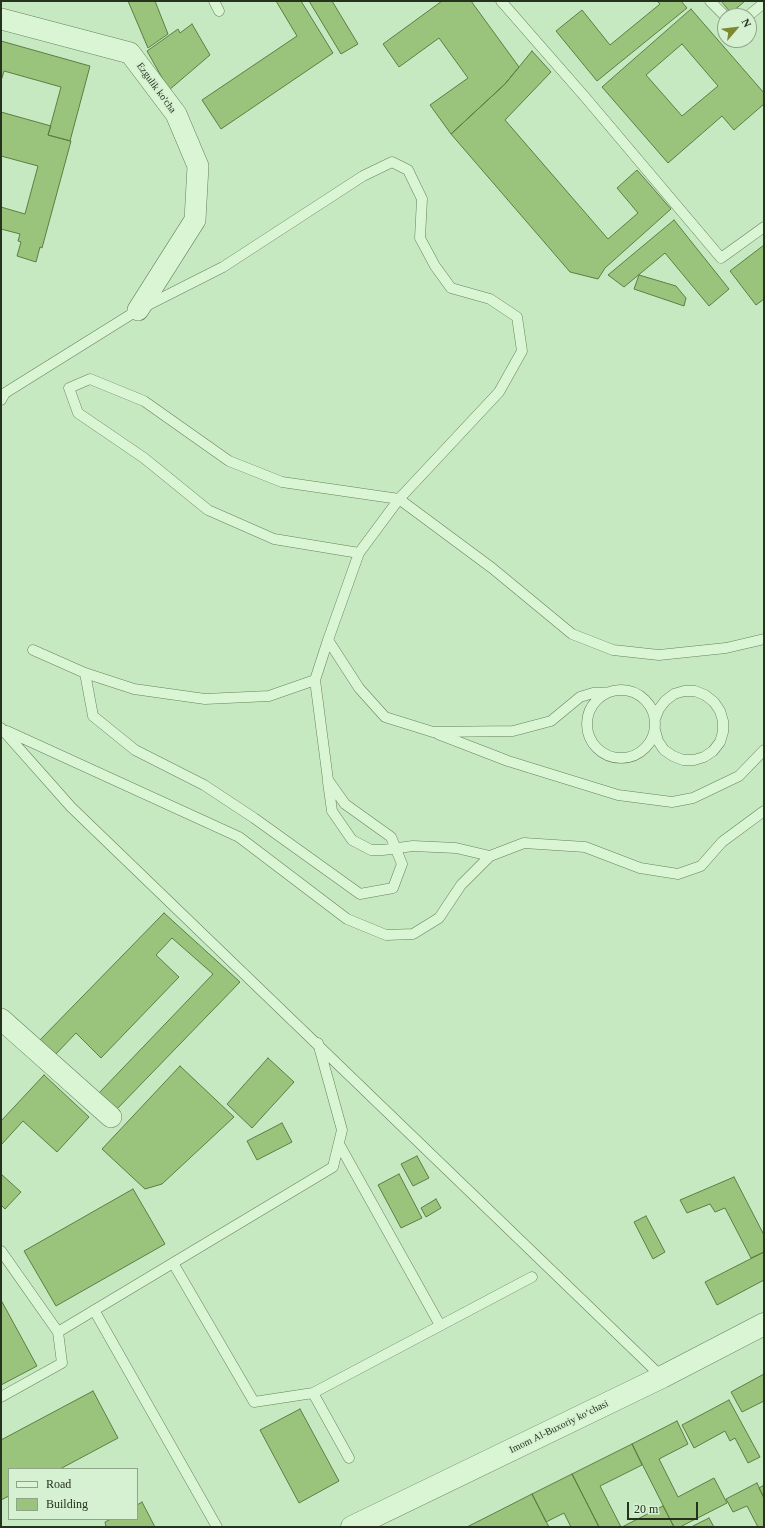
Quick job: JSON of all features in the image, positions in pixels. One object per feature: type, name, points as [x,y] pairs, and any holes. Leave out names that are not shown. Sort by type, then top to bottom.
[{"type":"street","name":"Ezgulik ko'cha","points":[[1,19],[130,53],[176,114],[198,166],[195,220],[138,310]]},
{"type":"street","points":[[1,1019],[111,1117]]},
{"type":"street","name":"Imom Al-Buxoriy koʻchasi","points":[[352,1527],[662,1376],[764,1324]]},
{"type":"lane","points":[[214,1],[219,11]]},
{"type":"lane","points":[[501,1],[585,97],[721,258],[764,226]]},
{"type":"lane","points":[[1,400],[5,393],[138,310],[223,267],[363,176],[392,162],[408,170],[422,199],[420,238],[434,266],[451,288],[490,299],[517,317],[522,350],[499,392],[399,499],[359,553],[315,680],[332,811],[352,840],[372,850],[396,849],[413,846],[456,848],[490,856]]},
{"type":"lane","points":[[359,553],[274,539],[208,510],[144,458],[78,413],[69,388],[90,379],[144,401],[229,461],[282,482],[399,499],[492,568],[572,634],[613,650],[659,655],[726,648],[764,639]]},
{"type":"lane","points":[[328,640],[359,688],[385,717],[433,732],[508,761],[618,795],[672,802],[693,798],[739,776],[764,750]]},
{"type":"lane","points":[[34,650],[86,674],[134,689],[206,699],[269,696],[315,680]]},
{"type":"lane","points":[[86,674],[93,716],[129,746],[204,785],[254,818],[360,894],[392,888],[402,864],[391,837],[345,804],[328,780]]},
{"type":"lane","points":[[433,732],[513,731],[551,720],[580,697],[592,693],[605,694],[621,690],[637,694],[646,700],[652,709],[655,719],[655,730],[658,741],[664,750],[673,756],[683,760],[694,760],[704,757],[713,751],[720,742],[723,732],[724,721],[714,702],[705,695],[690,691],[674,694],[665,701],[659,709],[655,719]]},
{"type":"lane","points":[[605,694],[596,700],[590,709],[587,719],[587,730],[590,740],[596,749],[615,759],[626,759],[636,756],[645,749],[651,741],[655,730]]},
{"type":"lane","points":[[3,729],[239,837],[347,919],[386,935],[413,934],[439,918],[461,885],[490,856],[524,843],[585,848],[640,868],[678,874],[701,866],[722,842],[764,811]]},
{"type":"lane","points":[[3,729],[71,807],[318,1043],[662,1376]]},
{"type":"lane","points":[[58,1332],[333,1167],[342,1130],[318,1043]]},
{"type":"lane","points":[[339,1144],[440,1325]]},
{"type":"lane","points":[[1,1251],[58,1332],[62,1363],[1,1397]]},
{"type":"lane","points":[[173,1263],[254,1402],[313,1393],[532,1277]]},
{"type":"lane","points":[[94,1310],[217,1527]]},
{"type":"lane","points":[[313,1393],[349,1458]]},
{"type":"building","points":[[128,1],[155,1],[168,34],[148,48]]},
{"type":"building","points":[[276,1],[301,1],[333,53],[221,129],[202,100],[297,36]]},
{"type":"building","points":[[309,1],[332,1],[358,44],[341,54]]},
{"type":"building","points":[[442,1],[471,1],[519,67],[505,84],[451,134],[430,105],[468,78],[439,38],[399,67],[383,44]]},
{"type":"building","points":[[657,1],[681,1],[687,8],[597,81],[556,31],[582,10],[610,45],[660,4]]},
{"type":"building","points":[[721,1],[745,1],[737,8],[727,8]]},
{"type":"building","points":[[691,9],[717,39],[717,48],[725,48],[764,93],[764,104],[734,130],[722,116],[668,163],[602,87]],"holes":[[[682,44],[718,86],[682,116],[646,75]]]},
{"type":"building","points":[[192,24],[210,55],[169,90],[147,51],[178,29],[180,33]]},
{"type":"building","points":[[1,41],[90,66],[70,141],[48,135],[61,87],[4,71],[1,81]]},
{"type":"building","points":[[532,51],[551,72],[505,120],[608,239],[638,213],[617,188],[637,170],[671,209],[605,268],[598,279],[570,272],[451,134],[505,84]]},
{"type":"building","points":[[1,112],[51,126],[48,135],[71,141],[42,248],[40,247],[36,262],[17,256],[21,242],[18,241],[20,234],[1,229],[1,207],[25,214],[38,166],[1,156]]},
{"type":"building","points":[[674,220],[729,289],[709,306],[665,253],[624,287],[608,275]]},
{"type":"building","points":[[764,245],[764,299],[756,305],[730,271]]},
{"type":"building","points":[[639,275],[676,286],[686,298],[684,306],[634,289]]},
{"type":"building","points":[[164,913],[240,982],[116,1110],[99,1093],[213,974],[172,938],[156,955],[179,977],[101,1058],[76,1033],[54,1056],[39,1041]]},
{"type":"building","points":[[268,1058],[294,1082],[252,1128],[227,1104]]},
{"type":"building","points":[[180,1066],[234,1117],[162,1184],[145,1189],[102,1149]]},
{"type":"building","points":[[44,1075],[89,1117],[57,1152],[23,1121],[1,1145],[1,1121]]},
{"type":"building","points":[[282,1123],[292,1142],[257,1160],[247,1141]]},
{"type":"building","points":[[417,1156],[429,1178],[413,1186],[401,1164]]},
{"type":"building","points":[[1,1174],[21,1192],[5,1209],[1,1205]]},
{"type":"building","points":[[399,1174],[422,1218],[401,1228],[378,1185]]},
{"type":"building","points":[[734,1177],[764,1235],[764,1252],[751,1258],[725,1208],[715,1212],[710,1204],[687,1213],[680,1200]]},
{"type":"building","points":[[133,1189],[165,1244],[56,1306],[24,1251]]},
{"type":"building","points":[[436,1199],[441,1208],[426,1217],[421,1208]]},
{"type":"building","points":[[646,1216],[665,1252],[653,1259],[634,1222]]},
{"type":"building","points":[[764,1252],[764,1280],[717,1305],[705,1282]]},
{"type":"building","points":[[1,1300],[37,1366],[1,1385]]},
{"type":"building","points":[[764,1374],[764,1401],[742,1412],[731,1392]]},
{"type":"building","points":[[93,1391],[118,1438],[62,1468],[8,1468],[8,1496],[1,1500],[1,1440]]},
{"type":"building","points":[[729,1400],[760,1457],[748,1463],[735,1438],[730,1441],[725,1431],[694,1448],[682,1425]]},
{"type":"building","points":[[300,1409],[339,1481],[299,1503],[260,1430]]},
{"type":"building","points":[[677,1421],[688,1444],[659,1459],[678,1497],[714,1478],[727,1503],[680,1527],[674,1527],[632,1444]]},
{"type":"building","points":[[632,1444],[642,1465],[600,1486],[621,1527],[599,1527],[572,1474]]},
{"type":"building","points":[[572,1474],[599,1527],[571,1527],[564,1513],[546,1522],[532,1494]]},
{"type":"building","points":[[757,1483],[764,1498],[764,1527],[758,1527],[747,1506],[733,1512],[726,1499]]},
{"type":"building","points":[[764,1485],[764,1498],[759,1488]]},
{"type":"building","points":[[532,1494],[549,1527],[467,1527]]},
{"type":"building","points":[[142,1502],[155,1527],[106,1527],[105,1522],[109,1520],[138,1520],[138,1504]]},
{"type":"building","points":[[663,1506],[674,1527],[622,1527]]},
{"type":"building","points":[[709,1518],[714,1527],[691,1527]]}]
